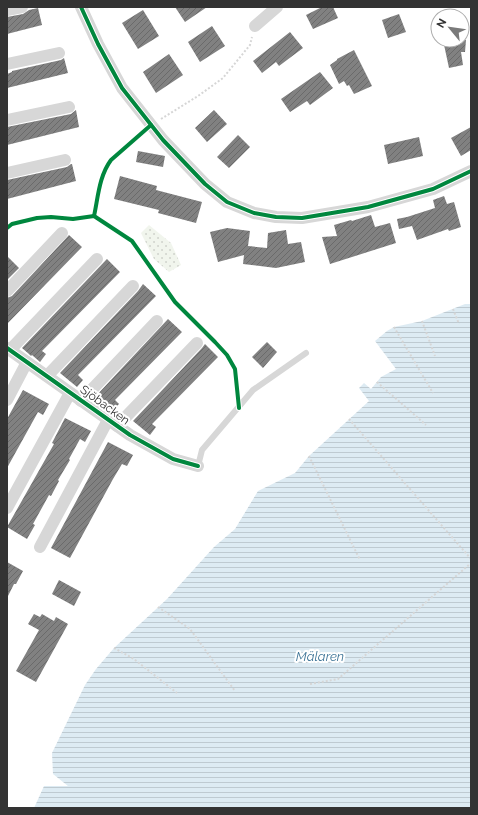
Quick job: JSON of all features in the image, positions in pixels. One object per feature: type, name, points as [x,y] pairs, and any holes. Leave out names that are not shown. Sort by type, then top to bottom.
[{"type":"street","points":[[7,10],[22,7]]},
{"type":"street","points":[[81,7],[98,44],[122,88],[163,140],[204,184],[227,202],[254,213],[276,217],[302,218],[368,207],[433,189],[471,171]]},
{"type":"street","points":[[255,26],[277,7]]},
{"type":"street","points":[[7,64],[59,53]]},
{"type":"street","points":[[7,120],[69,107]]},
{"type":"street","points":[[7,173],[65,160]]},
{"type":"street","points":[[7,291],[62,233]]},
{"type":"street","name":"Sjöbacken","points":[[97,260],[8,349],[130,435],[174,460],[198,466]]},
{"type":"street","points":[[47,376],[133,286]]},
{"type":"street","name":"Sjöbacken","points":[[81,401],[157,321]]},
{"type":"street","name":"Sjöbacken","points":[[40,547],[113,423],[197,343]]},
{"type":"street","points":[[7,400],[27,362]]},
{"type":"street","name":"Sjöbacken","points":[[7,508],[70,392]]},
{"type":"lane","points":[[198,466],[202,450],[253,390],[306,353]]},
{"type":"path","points":[[151,125],[198,96],[223,78],[250,45],[255,26]]},
{"type":"path","points":[[453,309],[459,324]]},
{"type":"path","points":[[422,321],[435,356]]},
{"type":"path","points":[[394,327],[433,393]]},
{"type":"path","points":[[376,382],[426,425]]},
{"type":"path","points":[[349,419],[471,558]]},
{"type":"path","points":[[309,456],[360,560]]},
{"type":"path","points":[[310,684],[338,679],[471,563]]},
{"type":"path","points":[[158,607],[190,630],[235,691]]},
{"type":"path","points":[[114,648],[134,659],[177,693]]},
{"type":"shaded area","points":[[149,225],[171,243],[181,265],[169,272],[154,259],[141,233]]},
{"type":"water","name":"Mälaren","points":[[465,304],[471,304],[471,808],[34,808],[44,786],[68,786],[53,774],[52,753],[85,685],[96,669],[114,648],[167,599],[214,547],[235,529],[258,491],[295,473],[309,456],[369,401],[359,388],[364,383],[371,389],[381,377],[396,369],[375,341],[394,327],[422,321]]},
{"type":"building","points":[[175,7],[207,7],[185,22]]},
{"type":"building","points":[[322,7],[333,7],[338,18],[313,29],[306,15]]},
{"type":"building","points":[[38,8],[42,25],[7,34],[7,17],[23,14],[29,10]]},
{"type":"building","points":[[143,10],[159,36],[138,49],[122,23]]},
{"type":"building","points":[[399,14],[406,32],[388,38],[382,20]]},
{"type":"building","points":[[212,26],[225,46],[200,62],[188,42]]},
{"type":"building","points":[[290,32],[303,48],[279,66],[276,62],[262,73],[253,61]]},
{"type":"building","points":[[445,48],[465,48],[465,52],[461,52],[463,65],[449,68]]},
{"type":"building","points":[[354,50],[372,86],[354,94],[349,85],[347,86],[344,81],[339,84],[330,65],[337,59]]},
{"type":"building","points":[[169,54],[183,75],[156,93],[143,72]]},
{"type":"building","points":[[64,58],[68,73],[7,88],[7,74],[12,71],[61,60]]},
{"type":"building","points":[[320,72],[333,88],[310,105],[307,101],[290,112],[281,99]]},
{"type":"building","points":[[76,110],[79,127],[7,145],[7,127],[71,114]]},
{"type":"building","points":[[214,110],[227,124],[207,142],[195,128]]},
{"type":"building","points":[[471,127],[471,150],[461,156],[451,138]]},
{"type":"building","points":[[238,135],[250,147],[229,168],[217,157]]},
{"type":"building","points":[[419,137],[423,156],[388,164],[384,145]]},
{"type":"building","points":[[138,151],[165,156],[163,167],[136,162]]},
{"type":"building","points":[[71,164],[76,181],[7,199],[7,180],[67,167]]},
{"type":"building","points":[[120,176],[157,186],[156,190],[202,202],[196,223],[158,213],[159,210],[114,199]]},
{"type":"building","points":[[444,196],[447,204],[454,202],[461,227],[449,231],[448,229],[417,240],[412,226],[399,229],[397,219],[435,208],[433,200]]},
{"type":"building","points":[[371,215],[375,227],[390,223],[396,243],[330,264],[322,237],[337,236],[334,225]]},
{"type":"building","points":[[227,228],[250,231],[248,246],[267,248],[268,233],[286,230],[288,244],[301,242],[305,262],[276,268],[243,264],[244,255],[218,262],[210,232]]},
{"type":"building","points":[[69,235],[82,247],[7,324],[7,298],[12,296]]},
{"type":"building","points":[[7,256],[19,268],[7,280]]},
{"type":"building","points":[[107,259],[120,272],[42,351],[46,354],[40,362],[32,355],[31,356],[22,348]]},
{"type":"building","points":[[143,284],[156,296],[78,375],[83,380],[77,387],[60,373]]},
{"type":"building","points":[[168,319],[182,332],[115,400],[119,404],[112,411],[95,397]]},
{"type":"building","points":[[267,342],[277,352],[263,368],[252,357]]},
{"type":"building","points":[[205,344],[218,357],[152,424],[156,427],[150,435],[133,421]]},
{"type":"building","points":[[23,390],[49,404],[43,415],[38,412],[7,468],[7,419]]},
{"type":"building","points":[[65,418],[91,431],[85,442],[80,439],[51,496],[49,495],[33,524],[35,525],[27,539],[7,527],[54,444],[52,443]]},
{"type":"building","points":[[108,442],[133,455],[127,466],[122,464],[70,558],[51,548]]},
{"type":"building","points":[[7,562],[23,571],[7,598]]},
{"type":"building","points":[[59,580],[81,592],[74,606],[52,594]]},
{"type":"building","points":[[34,614],[40,617],[42,614],[54,621],[56,617],[68,624],[36,682],[16,671],[39,630],[28,624]]},
{"type":"cycle path","points":[[81,7],[98,44],[122,88],[163,140],[205,184],[227,202],[254,213],[276,217],[302,218],[368,207],[433,189],[471,171]]},
{"type":"cycle path","points":[[94,216],[100,187],[107,166],[111,160],[151,125]]},
{"type":"cycle path","points":[[7,228],[12,224],[37,218],[51,217],[73,219],[94,216],[132,241],[175,302],[227,355],[235,369],[239,408]]},
{"type":"cycle path","points":[[7,348],[130,435],[173,459],[198,466]]}]
